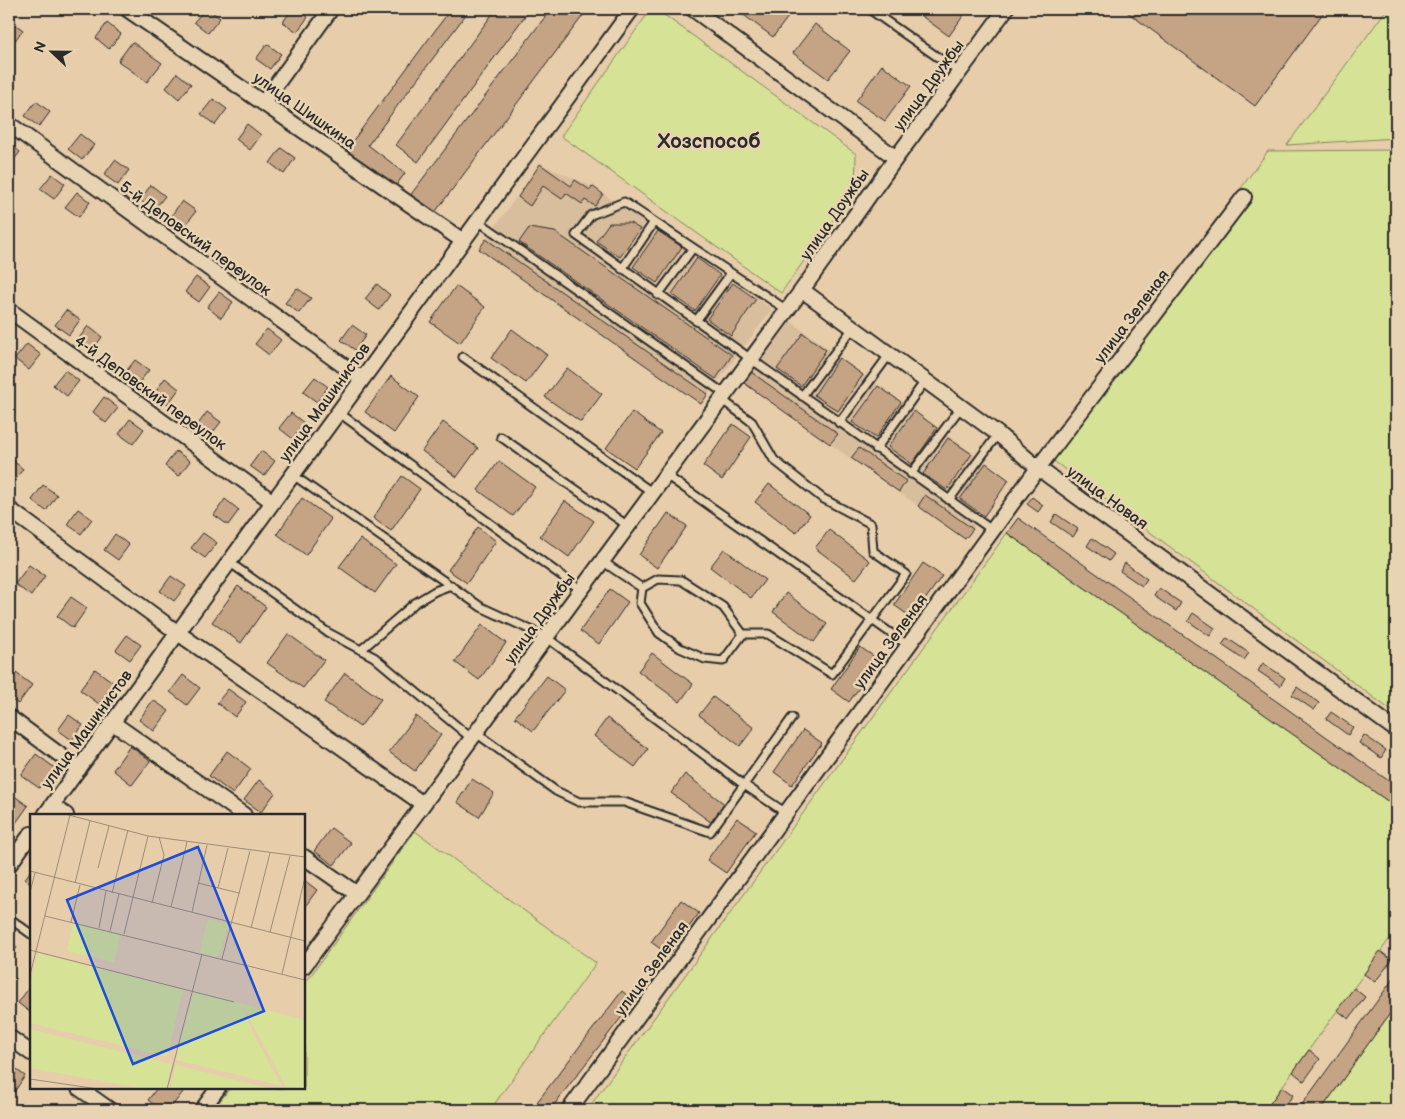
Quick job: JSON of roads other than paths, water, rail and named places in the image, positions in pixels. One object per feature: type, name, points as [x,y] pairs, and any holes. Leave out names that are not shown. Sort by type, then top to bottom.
[{"type":"street","name":"улица Шишкина","points":[[126,9],[463,241]]},
{"type":"street","points":[[264,103],[330,9]]},
{"type":"street","name":"улица Машинистов","points":[[48,811],[632,9]]},
{"type":"street","points":[[693,9],[896,158]]},
{"type":"street","name":"улица Дружбы","points":[[896,158],[1006,9]]},
{"type":"street","name":"5-й Деповский переулок","points":[[9,124],[362,380]]},
{"type":"street","name":"улица Доужбы","points":[[802,290],[896,158]]},
{"type":"street","name":"улица Зеленая","points":[[570,1110],[992,530],[1244,197]]},
{"type":"street","name":"улица Дружбы","points":[[305,965],[802,290]]},
{"type":"street","name":"улица Новая","points":[[802,290],[998,434],[1038,468],[1396,730]]},
{"type":"street","name":"4-й Деповский переулок","points":[[9,310],[273,502]]},
{"type":"street","points":[[9,509],[178,633],[423,804]]},
{"type":"street","points":[[9,717],[79,768]]},
{"type":"street","points":[[112,722],[243,814]]},
{"type":"street","points":[[48,811],[62,814]]},
{"type":"street","points":[[9,865],[30,835]]},
{"type":"street","points":[[305,858],[356,894]]},
{"type":"street","points":[[9,1037],[30,1052]]},
{"type":"street","points":[[80,1089],[110,1110]]},
{"type":"street","points":[[202,1110],[217,1089]]},
{"type":"lane","points":[[869,9],[959,72]]},
{"type":"lane","points":[[788,310],[624,202],[591,215],[576,235],[696,322],[992,530]]},
{"type":"lane","points":[[478,220],[723,397],[752,422],[774,460],[822,498],[871,524],[873,551],[906,574],[832,674],[768,634],[743,634]]},
{"type":"lane","points":[[622,268],[654,222]]},
{"type":"lane","points":[[658,295],[693,248]]},
{"type":"lane","points":[[696,322],[731,273]]},
{"type":"lane","points":[[802,396],[853,328]]},
{"type":"lane","points":[[839,423],[889,354]]},
{"type":"lane","points":[[463,357],[653,493]]},
{"type":"lane","points":[[876,449],[925,381]]},
{"type":"lane","points":[[911,474],[960,407]]},
{"type":"lane","points":[[338,412],[581,590]]},
{"type":"lane","points":[[949,500],[998,434]]},
{"type":"lane","points":[[501,437],[628,526]]},
{"type":"lane","points":[[293,475],[481,607],[546,637],[743,784],[786,813]]},
{"type":"lane","points":[[666,475],[909,646]]},
{"type":"lane","points":[[602,561],[642,588]]},
{"type":"lane","points":[[229,562],[327,632],[374,657],[474,735],[556,791],[579,802],[624,802],[710,832],[792,718]]},
{"type":"lane","points":[[642,588],[658,579],[681,580],[723,606],[743,634]]},
{"type":"lane","points":[[360,650],[414,603],[434,591],[451,585]]},
{"type":"lane","points":[[642,588],[640,603],[659,632],[680,648],[705,659],[723,661],[743,634]]},
{"type":"lane","points":[[9,918],[30,933]]},
{"type":"district","name":"Хозспособ","points":[[709,141]]}]
